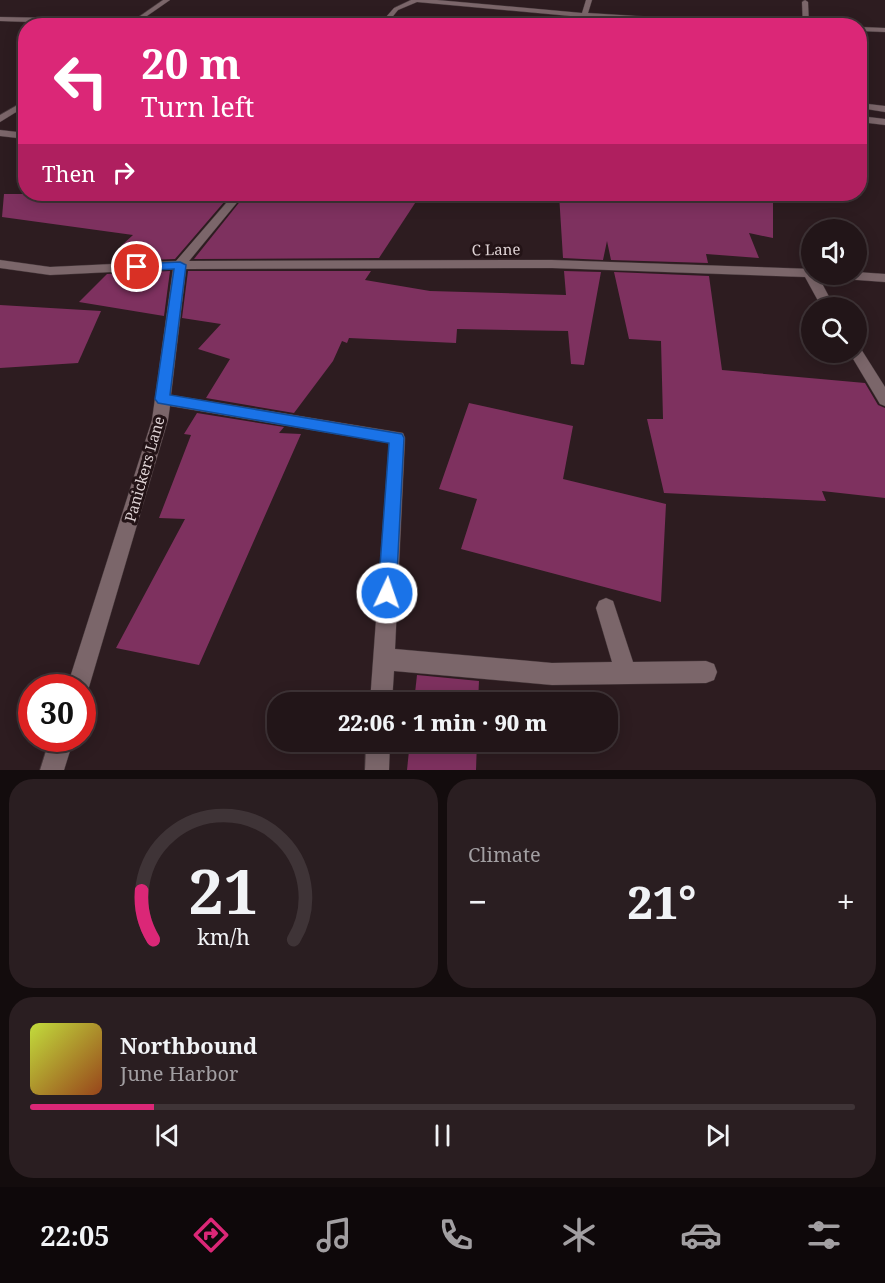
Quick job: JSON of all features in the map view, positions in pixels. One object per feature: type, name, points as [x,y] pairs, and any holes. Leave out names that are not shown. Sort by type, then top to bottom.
[{"type":"street","points":[[141,18],[167,0]]},
{"type":"street","points":[[388,18],[396,9],[416,0],[642,18]]},
{"type":"street","points":[[584,18],[589,0]]},
{"type":"street","points":[[805,2],[806,18]]},
{"type":"street","points":[[0,18],[18,18]]},
{"type":"street","points":[[0,26],[18,27]]},
{"type":"street","points":[[867,29],[885,30]]},
{"type":"street","points":[[0,119],[18,107]]},
{"type":"street","points":[[867,107],[885,109]]},
{"type":"street","points":[[867,120],[885,122]]},
{"type":"street","points":[[0,133],[18,135]]},
{"type":"street","points":[[180,265],[233,201]]},
{"type":"street","points":[[0,264],[50,271]]},
{"type":"street","name":"C Lane","points":[[50,271],[180,265],[552,264],[801,273]]},
{"type":"street","name":"Panickers Lane","points":[[82,674],[160,420],[180,265]]},
{"type":"street","points":[[0,275],[50,271]]},
{"type":"street","points":[[867,277],[885,278]]},
{"type":"street","points":[[862,363],[885,400]]},
{"type":"street","points":[[162,399],[397,438],[381,692]]},
{"type":"street","points":[[606,608],[626,673]]},
{"type":"street","points":[[383,660],[552,674],[706,672]]},
{"type":"street","points":[[52,770],[58,752]]},
{"type":"street","points":[[377,770],[378,752]]},
{"type":"building","points":[[4,194],[18,194],[18,201],[225,201],[175,259],[120,261],[133,248],[121,246],[133,235],[2,217]]},
{"type":"building","points":[[240,201],[416,201],[379,258],[194,259]]},
{"type":"building","points":[[559,201],[773,201],[773,238],[749,233],[759,258],[706,254],[708,263],[611,260],[607,241],[603,260],[563,258]]},
{"type":"building","points":[[170,271],[164,316],[79,302],[107,274]]},
{"type":"building","points":[[188,271],[371,271],[365,280],[430,291],[566,295],[564,271],[601,272],[584,365],[571,364],[568,331],[457,329],[456,343],[349,338],[347,343],[342,341],[333,361],[294,413],[206,398],[230,359],[198,349],[221,324],[182,318]]},
{"type":"building","points":[[614,272],[709,276],[722,370],[865,383],[878,405],[885,408],[885,498],[822,491],[826,501],[664,493],[647,419],[663,419],[661,341],[629,339]]},
{"type":"building","points":[[0,305],[101,311],[78,363],[0,368]]},
{"type":"building","points":[[469,403],[573,426],[563,479],[666,504],[661,602],[461,549],[477,499],[439,489]]},
{"type":"building","points":[[197,413],[284,427],[279,433],[301,434],[199,665],[116,648],[185,519],[159,518],[191,435],[184,434]]},
{"type":"building","points":[[417,675],[479,681],[478,692],[415,692]]},
{"type":"building","points":[[409,752],[477,752],[476,770],[407,770]]},
{"type":"route","points":[[137,267],[180,265],[162,399],[397,438],[387,593]]}]
